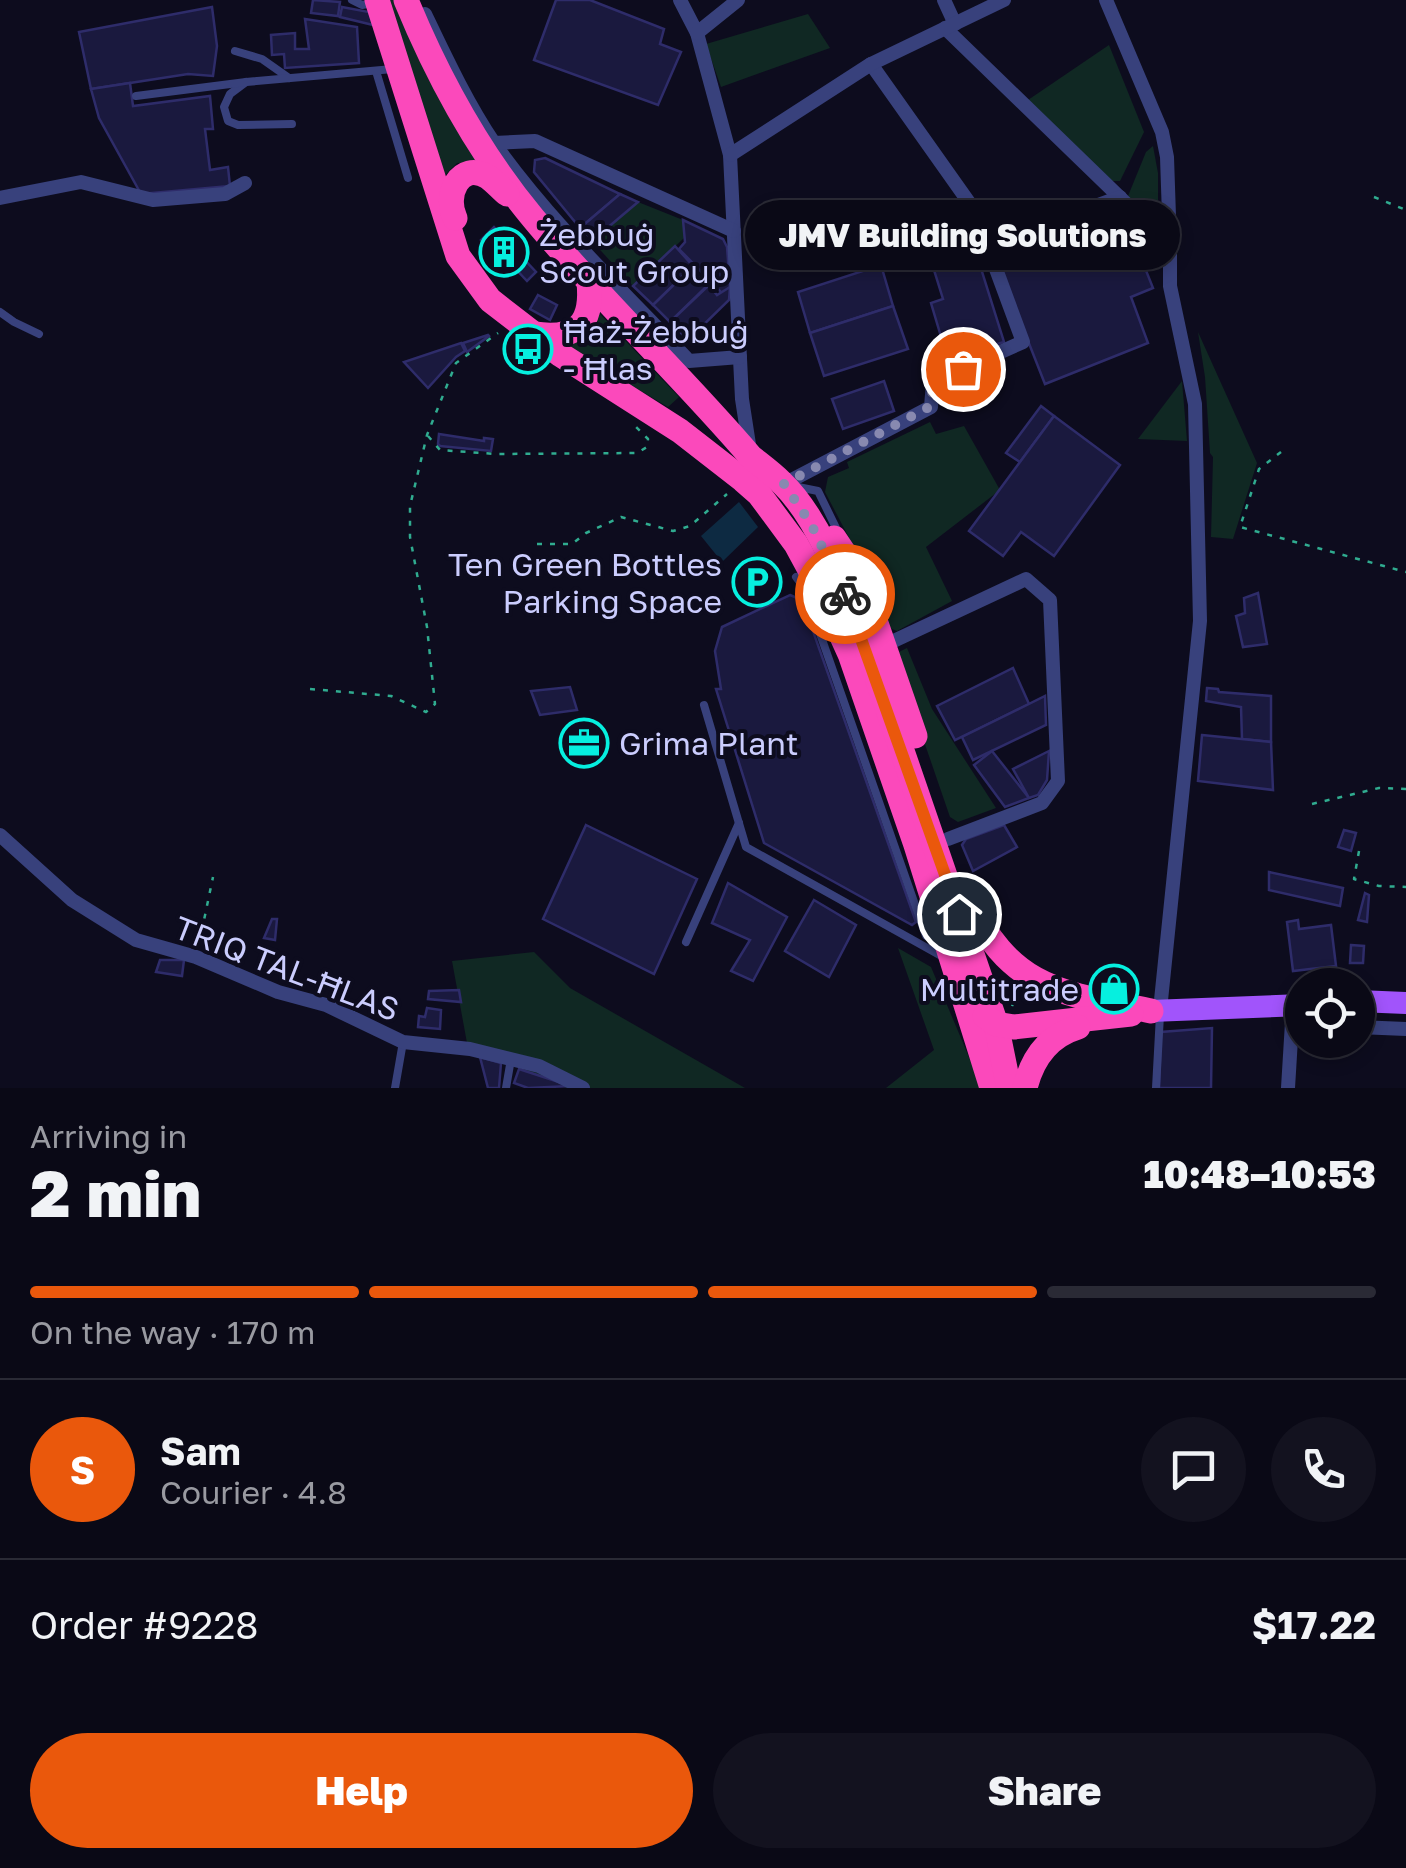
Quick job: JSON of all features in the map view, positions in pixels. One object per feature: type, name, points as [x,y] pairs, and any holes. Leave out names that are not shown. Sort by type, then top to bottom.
[{"type":"highway","points":[[368,0],[387,70],[458,256],[490,300],[525,328],[680,430],[790,493],[831,534],[860,577],[886,645],[965,894],[981,927],[1027,977],[1068,994],[1156,1010]]},
{"type":"highway","points":[[406,0],[452,98],[531,215],[716,415],[759,494],[796,544],[818,603],[850,654],[968,988],[980,1010],[998,1025],[1050,1024],[1156,1010]]},
{"type":"highway","points":[[531,215],[486,175],[471,173],[456,180],[450,192],[451,210],[475,264],[525,328],[563,335],[582,325],[590,311],[589,282]]},
{"type":"highway","points":[[790,493],[827,553],[845,594],[998,1025],[1009,1088]]},
{"type":"highway","points":[[916,845],[992,1088]]},
{"type":"highway","points":[[962,924],[989,963],[1019,987],[1074,1006],[1156,1010]]},
{"type":"highway","points":[[1025,1088],[1038,1055],[1061,1034],[1156,1010]]},
{"type":"main road","points":[[1375,1003],[1406,1004]]},
{"type":"main road","points":[[1156,1010],[1285,1015]]},
{"type":"street","points":[[418,0],[452,71],[494,142],[550,211],[689,361],[740,356]]},
{"type":"street","points":[[680,0],[697,33],[730,155],[747,468]]},
{"type":"street","points":[[697,33],[738,0]]},
{"type":"street","points":[[944,0],[950,26],[1170,246]]},
{"type":"street","points":[[730,155],[871,64],[1004,0]]},
{"type":"street","points":[[1106,0],[1162,132],[1167,158],[1170,286],[1196,404],[1200,621],[1156,1010]]},
{"type":"street","points":[[871,64],[998,242],[1120,197]]},
{"type":"street","points":[[494,142],[535,141],[734,231]]},
{"type":"street","points":[[0,198],[81,182],[153,200],[225,194],[245,182]]},
{"type":"street","points":[[790,493],[931,406],[933,382],[1023,342],[996,269]]},
{"type":"street","points":[[716,415],[742,399]]},
{"type":"street","points":[[886,645],[1026,579],[1050,600],[1058,781],[1042,803],[948,839]]},
{"type":"street","name":"TRIQ TAL-ĦLAS","points":[[0,835],[72,900],[136,940],[196,957],[278,992],[326,1005],[403,1042],[458,1047],[539,1066],[583,1088]]},
{"type":"street","points":[[1375,1028],[1406,1029]]},
{"type":"street","points":[[1288,1088],[1292,1058]]},
{"type":"lane","points":[[235,50],[262,59],[289,78]]},
{"type":"lane","points":[[136,96],[387,70],[408,178]]},
{"type":"lane","points":[[246,82],[230,94],[224,107],[228,121],[238,125],[292,124]]},
{"type":"lane","points":[[0,312],[39,334]]},
{"type":"lane","points":[[796,577],[818,603],[926,936],[948,953]]},
{"type":"lane","points":[[704,705],[746,848],[948,953]]},
{"type":"lane","points":[[686,942],[739,823]]},
{"type":"lane","points":[[1156,1010],[1156,1088]]},
{"type":"lane","points":[[394,1088],[403,1042]]},
{"type":"lane","points":[[506,1088],[511,1059]]},
{"type":"path","points":[[1374,197],[1406,210]]},
{"type":"path","points":[[310,689],[390,696],[426,712],[435,704],[427,627],[410,537],[410,506],[427,434],[456,362],[525,328]]},
{"type":"path","points":[[427,434],[440,450],[496,454],[636,453],[647,447],[648,439],[633,424]]},
{"type":"path","points":[[1281,452],[1259,469],[1240,526],[1406,572]]},
{"type":"path","points":[[537,544],[572,544],[586,532],[621,517],[673,531],[690,526],[747,468]]},
{"type":"path","points":[[1312,804],[1379,788],[1406,790]]},
{"type":"path","points":[[1359,851],[1354,880],[1406,887]]},
{"type":"path","points":[[196,957],[213,877]]},
{"type":"green space","points":[[387,0],[396,0],[483,162],[457,163],[443,177]]},
{"type":"green space","points":[[808,14],[830,48],[721,87],[706,44]]},
{"type":"green space","points":[[1109,45],[1144,132],[1120,181],[1110,181],[1028,100]]},
{"type":"green space","points":[[1153,146],[1158,173],[1158,217],[1151,220],[1128,196],[1146,152]]},
{"type":"green space","points":[[638,202],[683,220],[684,238],[633,286],[592,241]]},
{"type":"green space","points":[[599,313],[679,397],[668,407],[567,347],[591,332]]},
{"type":"green space","points":[[1198,332],[1257,463],[1233,539],[1211,537],[1213,457]]},
{"type":"green space","points":[[1182,381],[1187,441],[1138,439]]},
{"type":"green space","points":[[930,422],[936,434],[964,426],[1000,490],[926,547],[952,601],[897,631],[887,627],[855,549],[825,492],[828,477],[849,468],[847,462]]},
{"type":"green space","points":[[907,648],[932,709],[996,808],[958,822],[950,817],[896,660],[899,652]]},
{"type":"green space","points":[[898,948],[931,967],[982,1088],[886,1088],[934,1050]]},
{"type":"green space","points":[[534,952],[570,988],[745,1088],[566,1088],[467,1043],[452,961]]},
{"type":"water","points":[[739,502],[758,527],[722,562],[701,536]]},
{"type":"building","points":[[313,0],[340,2],[338,16],[311,13]]},
{"type":"building","points":[[556,0],[590,0],[664,29],[660,44],[681,52],[658,105],[534,60]]},
{"type":"building","points":[[212,7],[217,46],[213,76],[188,74],[91,89],[79,32]]},
{"type":"building","points":[[342,7],[369,12],[373,25],[340,17]]},
{"type":"building","points":[[305,19],[357,27],[359,63],[285,68],[284,54],[272,55],[271,35],[295,33],[295,49],[309,49]]},
{"type":"building","points":[[130,83],[133,106],[210,96],[213,129],[205,129],[210,170],[228,167],[230,186],[141,194],[99,118],[91,89]]},
{"type":"building","points":[[545,158],[620,194],[580,228],[534,172],[535,160]]},
{"type":"building","points":[[620,194],[638,202],[593,240],[580,228]]},
{"type":"building","points":[[963,211],[1004,342],[954,357],[945,350],[931,303],[943,299],[920,225]]},
{"type":"building","points":[[1104,214],[1127,218],[1141,232],[1152,260],[1143,263],[1153,288],[1131,297],[1148,343],[1045,384],[995,257]]},
{"type":"building","points":[[683,220],[723,239],[730,287],[723,294],[679,249],[685,242]]},
{"type":"building","name":"Żebbuġ Scout Group","points":[[494,227],[536,272],[527,281],[510,263],[506,267],[481,240]]},
{"type":"building","points":[[675,246],[693,266],[653,305],[633,286]]},
{"type":"building","points":[[881,265],[893,306],[810,333],[798,292]]},
{"type":"building","points":[[690,269],[707,286],[670,322],[653,305]]},
{"type":"building","points":[[709,285],[717,295],[730,287],[729,300],[688,340],[670,322]]},
{"type":"building","points":[[538,295],[557,305],[550,320],[530,309]]},
{"type":"building","points":[[893,306],[908,349],[824,376],[810,333]]},
{"type":"building","points":[[489,336],[467,352],[463,343]]},
{"type":"building","points":[[461,343],[465,351],[428,388],[404,362]]},
{"type":"building","points":[[884,381],[894,411],[843,429],[832,399]]},
{"type":"building","points":[[1041,406],[1054,416],[1020,462],[1006,453]]},
{"type":"building","points":[[1054,416],[1120,465],[1054,556],[1021,532],[1003,556],[969,531]]},
{"type":"building","points":[[439,434],[493,439],[491,451],[440,446]]},
{"type":"building","points":[[1258,593],[1267,644],[1243,647],[1236,616],[1245,613],[1244,598]]},
{"type":"building","points":[[790,595],[802,600],[916,922],[912,925],[764,843],[716,689],[721,689],[715,651],[722,627]]},
{"type":"building","points":[[1013,668],[1029,704],[955,740],[937,706]]},
{"type":"building","points":[[570,687],[577,710],[540,715],[531,691]]},
{"type":"building","points":[[1207,688],[1271,696],[1271,742],[1242,739],[1241,707],[1206,701]]},
{"type":"building","points":[[1045,696],[1046,725],[973,760],[962,737]]},
{"type":"building","points":[[1202,735],[1271,742],[1273,790],[1198,781]]},
{"type":"building","points":[[992,751],[1029,798],[1005,807],[974,765]]},
{"type":"building","points":[[1049,751],[1047,780],[1038,795],[1029,798],[1013,769]]},
{"type":"building","points":[[586,825],[697,879],[654,974],[543,919]]},
{"type":"building","points":[[1004,825],[1017,847],[973,871],[962,845],[966,839]]},
{"type":"building","points":[[1344,830],[1356,833],[1351,851],[1338,847]]},
{"type":"building","points":[[1269,872],[1343,888],[1340,906],[1269,890]]},
{"type":"building","points":[[728,883],[787,917],[753,981],[731,971],[750,940],[712,923]]},
{"type":"building","points":[[1365,893],[1369,895],[1367,922],[1358,920]]},
{"type":"building","points":[[814,900],[856,925],[829,977],[785,951]]},
{"type":"building","points":[[272,919],[277,919],[275,940],[264,938]]},
{"type":"building","points":[[1298,920],[1299,929],[1331,925],[1336,966],[1293,968],[1287,922]]},
{"type":"building","points":[[1351,945],[1364,946],[1363,963],[1350,963]]},
{"type":"building","points":[[160,960],[184,960],[182,976],[156,972]]},
{"type":"building","points":[[459,990],[461,1002],[428,999],[429,991]]},
{"type":"building","points":[[427,1008],[441,1010],[440,1029],[418,1027],[419,1016],[425,1017]]},
{"type":"building","points":[[1212,1028],[1211,1088],[1159,1088],[1161,1032]]},
{"type":"building","points":[[480,1057],[501,1063],[499,1088],[488,1088]]},
{"type":"building","points":[[519,1069],[571,1086],[528,1088],[514,1083]]},
{"type":"way so far","points":[[845,594],[811,524],[784,484],[931,406],[933,382],[963,369]]},
{"type":"place","name":"Żebbuġ Scout Group","points":[[504,252]]},
{"type":"place","name":"Ħaż-Żebbuġ - Ħlas","points":[[528,349]]},
{"type":"place","name":"JMV Building Solutions","points":[[963,369]]},
{"type":"place","name":"Ten Green Bottles Parking Space","points":[[757,582]]},
{"type":"place","name":"Grima Plant","points":[[584,743]]},
{"type":"place","name":"Multitrade","points":[[1114,989]]},
{"type":"route","points":[[845,594],[959,914]]}]
